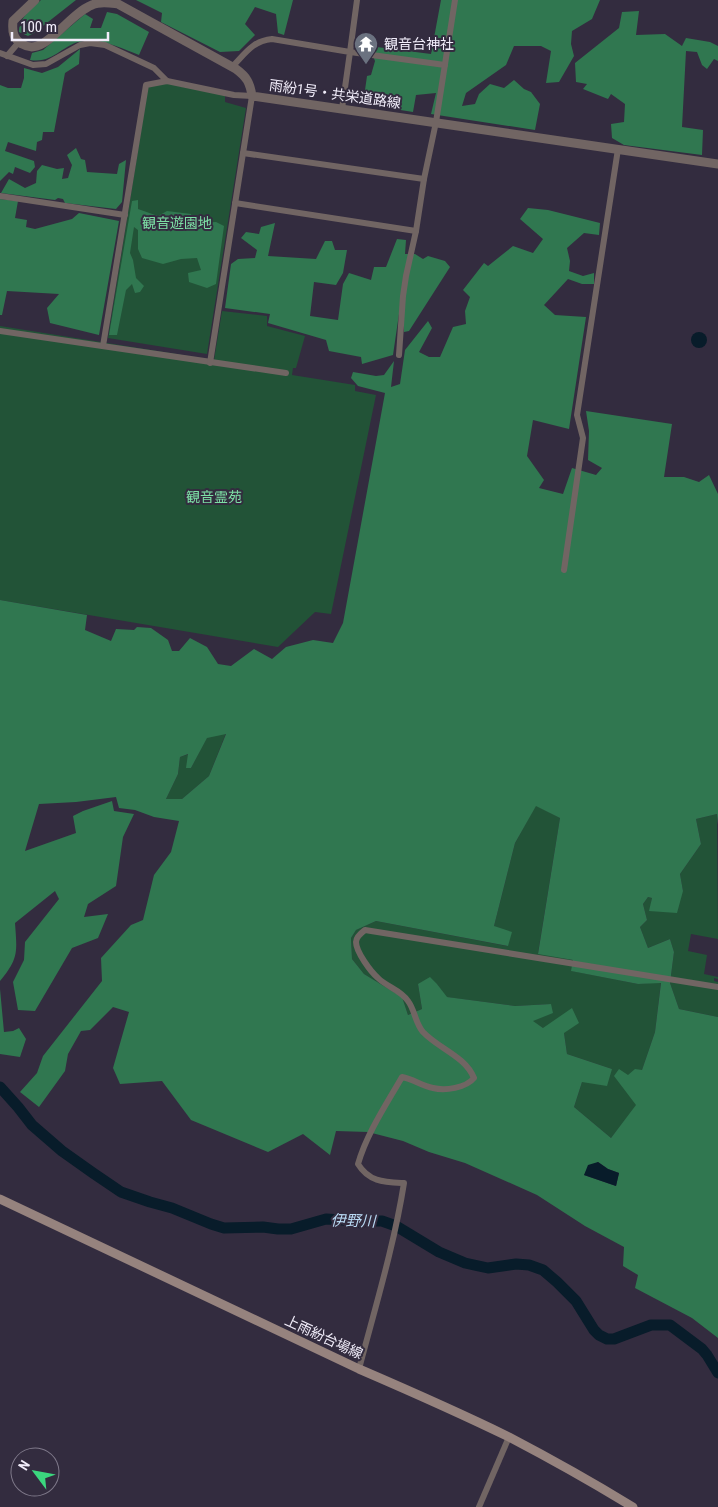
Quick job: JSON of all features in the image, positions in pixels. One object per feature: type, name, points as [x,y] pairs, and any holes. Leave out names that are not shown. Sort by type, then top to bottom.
[{"type":"main road","name":"上雨紛台場線","points":[[0,1199],[359,1369],[509,1437],[592,1482],[632,1507]]},
{"type":"street","points":[[35,0],[13,21],[12,30],[18,42],[4,55],[33,65],[46,64],[80,45],[90,43],[105,45],[154,68],[167,80]]},
{"type":"street","points":[[342,109],[357,0]]},
{"type":"street","points":[[399,355],[406,276],[436,122],[455,0]]},
{"type":"street","name":"雨紛1号・共栄道路線","points":[[18,42],[28,47],[35,47],[44,43],[89,6],[102,2],[118,4],[246,76],[252,96],[718,164]]},
{"type":"street","points":[[232,67],[254,44],[262,40],[272,39],[445,65]]},
{"type":"street","points":[[103,346],[146,85],[167,80],[234,95],[252,96],[210,363]]},
{"type":"street","points":[[564,570],[583,438],[576,415],[618,149]]},
{"type":"street","points":[[243,153],[424,179]]},
{"type":"street","points":[[0,196],[124,215]]},
{"type":"street","points":[[235,203],[416,231]]},
{"type":"street","points":[[0,330],[286,373]]},
{"type":"street","points":[[359,1369],[390,1248],[404,1183],[375,1180],[362,1171],[358,1164],[360,1155],[380,1114],[402,1077],[410,1078],[432,1088],[441,1089],[470,1083],[474,1078],[470,1069],[463,1062],[434,1042],[422,1031],[408,1001],[395,989],[377,978],[362,958],[356,942],[358,936],[365,930],[718,987]]},
{"type":"street","points":[[479,1507],[509,1437]]},
{"type":"green space","points":[[41,0],[76,0],[34,33],[28,36],[19,32],[23,18]]},
{"type":"green space","points":[[136,0],[293,0],[284,35],[278,33],[276,14],[255,7],[245,24],[255,35],[239,51],[220,52],[161,22],[162,13]]},
{"type":"green space","points":[[441,0],[600,0],[592,19],[572,31],[571,44],[574,56],[559,82],[546,83],[551,51],[541,46],[514,46],[506,65],[466,93],[462,106],[475,104],[479,94],[490,84],[504,88],[514,80],[524,89],[531,92],[540,104],[535,130],[431,114],[436,93],[416,95],[413,112],[363,104],[367,76],[371,75],[375,61],[369,46],[431,54]]},
{"type":"green space","points":[[639,11],[636,35],[665,34],[682,46],[686,38],[710,42],[718,46],[718,61],[714,59],[707,69],[702,65],[697,52],[686,51],[682,127],[703,130],[702,155],[624,145],[612,138],[611,124],[624,122],[625,104],[611,94],[608,99],[583,89],[587,84],[576,82],[575,63],[619,28],[622,12]]},
{"type":"green space","points":[[107,12],[117,14],[149,32],[139,55],[112,45],[90,40],[69,46],[52,57],[30,60],[32,53],[43,50],[85,14],[93,19],[90,28],[101,28]]},
{"type":"green space","points":[[80,49],[79,64],[65,73],[54,132],[43,132],[42,140],[37,142],[36,151],[8,142],[5,151],[34,161],[35,167],[30,173],[15,167],[13,174],[9,172],[0,181],[0,85],[8,88],[21,88],[24,68],[42,73],[58,67]]},
{"type":"green space","name":"観音遊園地","points":[[168,83],[225,95],[225,102],[246,108],[207,354],[108,338],[148,87]]},
{"type":"green space","points":[[76,148],[81,159],[85,160],[87,172],[117,174],[119,164],[126,160],[122,202],[116,209],[65,203],[63,199],[58,198],[55,200],[1,193],[9,179],[25,188],[36,183],[37,171],[42,165],[57,169],[64,168],[62,179],[68,178],[72,165],[67,155]]},
{"type":"green space","points":[[0,199],[18,201],[15,218],[27,220],[26,227],[35,229],[72,219],[79,213],[119,221],[99,335],[50,323],[47,308],[59,294],[7,291],[2,315],[0,315]]},
{"type":"green space","points":[[138,200],[138,209],[158,216],[167,211],[191,214],[194,223],[216,222],[224,226],[216,284],[207,288],[189,282],[188,273],[201,270],[197,258],[181,259],[163,264],[142,258],[138,249],[138,230],[134,227],[130,253],[136,278],[144,286],[140,292],[135,293],[132,284],[126,290],[117,335],[109,335],[132,201]]},
{"type":"green space","points":[[528,208],[548,210],[600,223],[599,235],[584,233],[567,248],[570,261],[569,271],[583,276],[594,273],[594,284],[582,284],[568,279],[544,305],[555,315],[586,317],[569,429],[533,420],[527,456],[544,480],[539,488],[563,494],[572,468],[596,475],[602,468],[588,460],[589,431],[586,411],[672,424],[664,477],[684,477],[699,482],[709,475],[718,494],[718,825],[717,814],[696,819],[701,844],[680,874],[683,891],[677,913],[649,911],[652,898],[648,897],[643,904],[647,920],[640,927],[648,948],[670,939],[674,952],[670,983],[679,1009],[718,1017],[718,1338],[692,1318],[635,1288],[638,1275],[623,1266],[624,1247],[585,1226],[537,1195],[465,1163],[429,1152],[403,1141],[368,1132],[336,1131],[330,1155],[303,1134],[268,1152],[191,1120],[162,1081],[120,1084],[113,1068],[129,1012],[113,1007],[90,1030],[81,1031],[68,1054],[65,1071],[39,1107],[20,1092],[37,1073],[43,1056],[102,981],[101,958],[131,925],[143,920],[154,875],[171,852],[179,821],[119,808],[116,797],[39,804],[25,851],[76,833],[73,816],[112,801],[114,811],[134,814],[123,837],[116,886],[88,904],[84,917],[108,914],[98,938],[72,948],[35,1011],[18,1010],[13,982],[24,960],[25,942],[59,899],[55,891],[15,923],[16,948],[14,960],[0,981],[0,600],[87,615],[85,630],[111,641],[116,629],[134,630],[137,627],[151,628],[168,640],[172,651],[179,651],[190,638],[207,647],[218,664],[231,666],[254,649],[272,659],[286,647],[313,640],[333,643],[343,623],[385,393],[358,386],[351,378],[353,372],[376,376],[384,375],[394,361],[391,387],[400,384],[405,350],[428,321],[432,328],[419,352],[429,357],[440,357],[453,327],[466,324],[465,311],[470,297],[463,290],[484,263],[488,266],[513,246],[533,253],[543,239],[520,219]],"holes":[[[226,734],[209,776],[182,799],[166,799],[178,774],[180,757],[188,754],[186,768],[191,768],[207,738]],[[536,806],[560,818],[538,954],[573,960],[571,971],[638,984],[661,983],[655,1032],[642,1070],[635,1069],[628,1075],[619,1069],[614,1076],[636,1105],[611,1138],[574,1107],[582,1082],[607,1086],[612,1069],[567,1054],[564,1033],[579,1023],[572,1008],[543,1028],[533,1021],[553,1013],[551,1004],[515,1006],[447,997],[430,977],[418,984],[422,1009],[408,1015],[402,997],[364,974],[352,959],[351,938],[356,930],[376,921],[508,946],[512,932],[494,926],[515,843]],[[598,1162],[608,1169],[619,1173],[616,1186],[584,1175]]]},
{"type":"green space","points":[[275,223],[268,256],[316,259],[325,241],[332,241],[335,250],[347,250],[343,273],[336,285],[314,282],[310,316],[338,320],[343,284],[349,273],[371,280],[374,267],[386,267],[397,239],[406,240],[405,254],[415,254],[423,259],[428,256],[445,261],[450,267],[409,331],[404,332],[404,300],[399,314],[393,355],[362,364],[361,357],[329,351],[326,340],[268,323],[270,314],[225,308],[231,264],[238,259],[255,258],[257,250],[241,238],[246,232],[259,234],[261,227]]},
{"type":"green space","name":"観音霊苑","points":[[222,311],[267,316],[267,326],[305,336],[296,368],[293,368],[292,375],[355,385],[355,391],[376,395],[331,614],[315,612],[278,647],[0,600],[0,326],[214,360]]},
{"type":"green space","points":[[226,733],[209,776],[182,799],[166,799],[178,774],[180,757],[189,754],[191,768],[207,737]]},
{"type":"green space","points":[[536,805],[560,818],[538,953],[573,960],[572,971],[638,984],[661,982],[655,1032],[642,1070],[637,1105],[611,1138],[574,1107],[582,1082],[612,1069],[567,1054],[564,1033],[543,1028],[532,1021],[551,1004],[515,1006],[446,997],[437,984],[418,984],[422,1009],[408,1015],[402,997],[364,974],[352,959],[351,938],[356,930],[376,921],[507,946],[494,926],[515,843]]},
{"type":"green space","points":[[717,814],[718,939],[691,934],[688,951],[707,955],[704,974],[718,977],[718,979],[714,978],[714,981],[718,982],[718,1017],[679,1009],[670,983],[674,952],[670,939],[648,948],[640,927],[647,920],[643,904],[648,897],[652,898],[650,911],[683,891],[680,874],[701,844],[696,819]]},
{"type":"green space","points":[[0,989],[4,1032],[19,1028],[26,1039],[20,1057],[0,1054]]},
{"type":"water","points":[[696,332],[702,332],[707,337],[705,346],[696,348],[691,343],[691,337]]},
{"type":"water","points":[[598,1162],[608,1169],[619,1173],[616,1186],[584,1175],[588,1165]]},
{"type":"waterway","name":"伊野川","points":[[0,1087],[32,1125],[62,1151],[121,1192],[172,1208],[224,1228],[263,1227],[291,1229],[326,1219],[360,1221],[361,1223],[363,1221],[382,1221],[396,1226],[439,1252],[465,1263],[488,1268],[516,1264],[529,1265],[543,1270],[557,1282],[576,1301],[599,1335],[607,1339],[614,1339],[651,1325],[670,1325],[702,1349],[718,1373]]},
{"type":"place","name":"観音台神社","points":[[366,65]]}]
